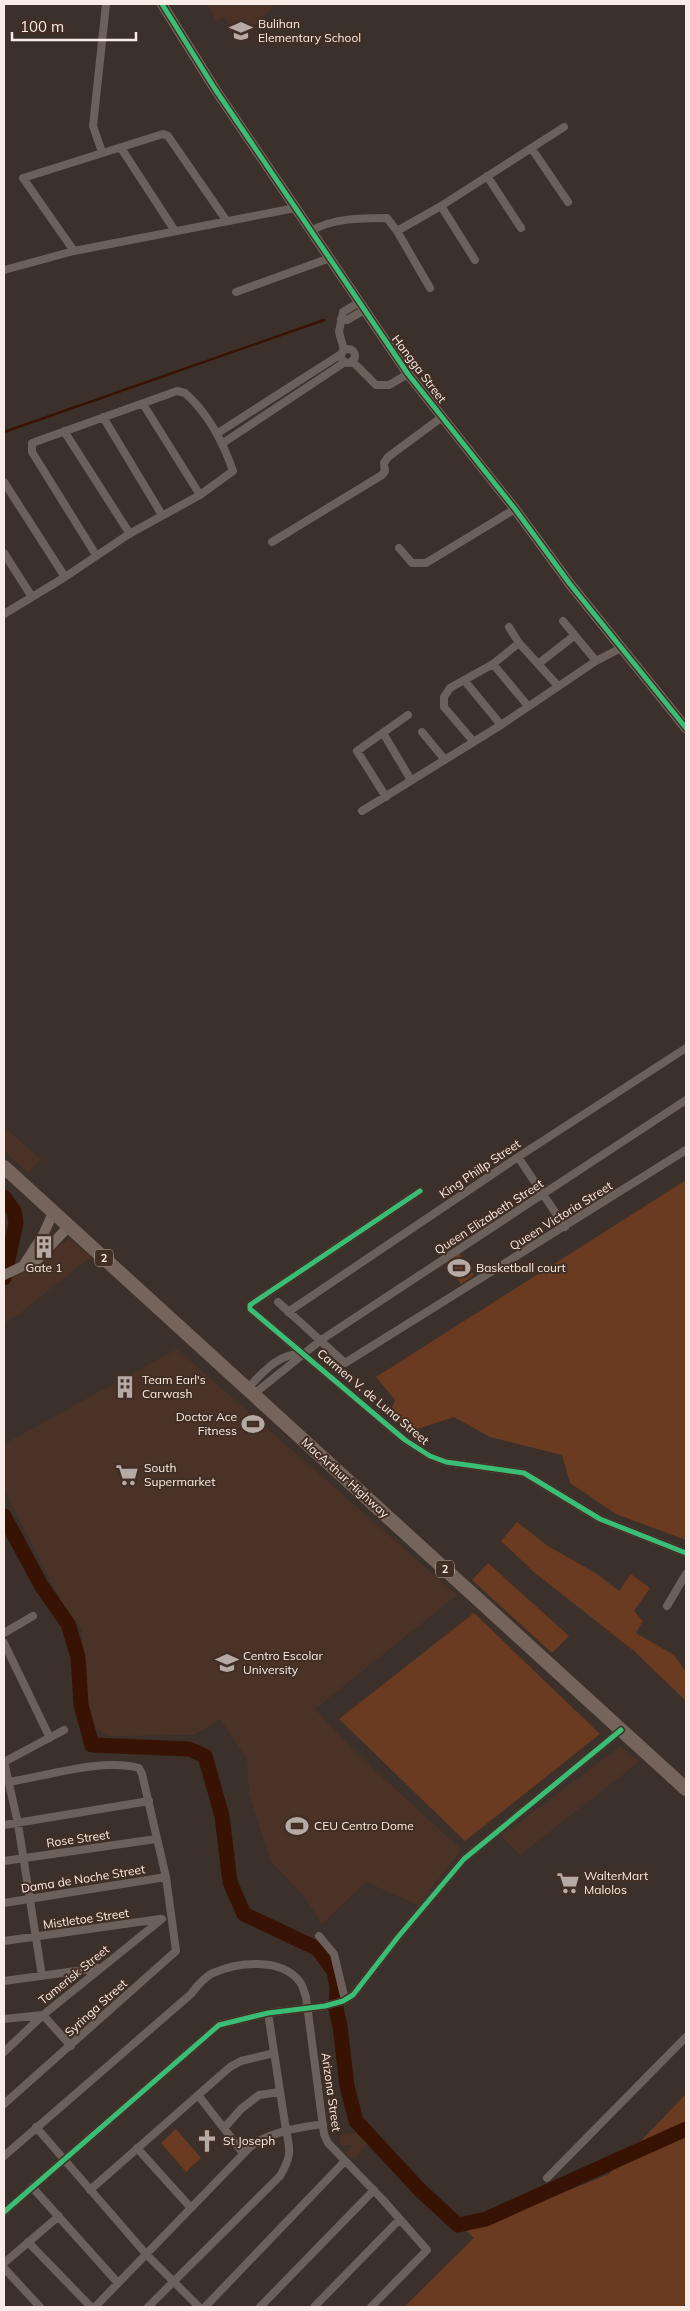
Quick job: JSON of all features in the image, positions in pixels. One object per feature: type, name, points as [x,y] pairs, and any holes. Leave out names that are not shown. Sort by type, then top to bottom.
[{"type":"highway","name":"MacArthur Highway","points":[[4,1167],[686,1789]]},
{"type":"street","points":[[102,152],[93,126],[106,4]]},
{"type":"street","name":"Hangga Street","points":[[162,4],[295,208],[408,374],[515,509],[570,584],[686,728]]},
{"type":"street","points":[[397,231],[441,206],[564,127]]},
{"type":"street","points":[[74,251],[23,178],[163,134],[168,136],[226,220]]},
{"type":"street","points":[[121,148],[175,230]]},
{"type":"street","points":[[532,149],[568,202]]},
{"type":"street","points":[[487,176],[521,228]]},
{"type":"street","points":[[441,206],[475,260]]},
{"type":"street","points":[[4,270],[74,251],[295,208]]},
{"type":"street","points":[[311,231],[325,223],[366,218],[386,218],[397,231],[430,288]]},
{"type":"street","points":[[236,292],[330,258]]},
{"type":"street","points":[[361,307],[343,312],[339,332],[343,352],[342,359],[376,385],[388,385],[408,374]]},
{"type":"street","points":[[218,433],[343,352],[352,351],[354,356],[348,362],[223,443]]},
{"type":"street","points":[[4,614],[65,578],[96,555],[130,534],[200,495],[233,471],[218,433],[185,393],[178,391],[32,443],[32,452],[96,555]]},
{"type":"street","points":[[143,404],[200,495]]},
{"type":"street","points":[[272,542],[382,475],[385,471],[384,463],[388,457],[442,417]]},
{"type":"street","points":[[103,418],[162,515]]},
{"type":"street","points":[[64,431],[130,534]]},
{"type":"street","points":[[4,482],[65,578]]},
{"type":"street","points":[[399,548],[412,564],[426,563],[515,509]]},
{"type":"street","points":[[4,553],[32,597]]},
{"type":"street","points":[[563,621],[596,661]]},
{"type":"street","points":[[509,626],[520,643],[558,686]]},
{"type":"street","points":[[538,664],[574,636]]},
{"type":"street","points":[[473,741],[448,712],[443,703],[450,688],[493,664],[520,643]]},
{"type":"street","points":[[362,811],[501,725],[596,661],[621,648]]},
{"type":"street","points":[[493,664],[528,706]]},
{"type":"street","points":[[464,680],[501,725]]},
{"type":"street","points":[[386,797],[357,752],[408,715]]},
{"type":"street","points":[[422,732],[445,760]]},
{"type":"street","points":[[383,733],[411,780]]},
{"type":"street","name":"King Phillp Street","points":[[288,1312],[518,1157],[686,1048]]},
{"type":"street","name":"Queen Elizabeth Street","points":[[251,1391],[276,1375],[321,1340],[686,1100]]},
{"type":"street","name":"Queen Victoria Street","points":[[321,1340],[345,1362],[566,1227],[686,1150]]},
{"type":"street","points":[[518,1157],[566,1227]]},
{"type":"street","name":"Carmen V. de Luna Street","points":[[420,1191],[250,1305],[250,1309],[406,1440],[430,1456],[464,1465],[524,1473],[600,1519],[686,1553]]},
{"type":"street","points":[[20,1268],[43,1235],[53,1212]]},
{"type":"street","points":[[4,1275],[42,1255],[69,1226]]},
{"type":"street","points":[[278,1302],[321,1340]]},
{"type":"street","name":"Queen Elizabeth Street","points":[[251,1391],[268,1368],[290,1354],[304,1353]]},
{"type":"street","points":[[268,1368],[276,1375]]},
{"type":"street","points":[[667,1606],[686,1574]]},
{"type":"street","points":[[4,1633],[33,1616]]},
{"type":"street","points":[[4,1643],[50,1738]]},
{"type":"street","points":[[42,1976],[18,1824],[4,1762],[64,1730]]},
{"type":"street","points":[[4,2212],[211,2030],[228,2021],[268,2013],[325,2006],[353,1995],[398,1937],[464,1859],[621,1730]]},
{"type":"street","points":[[9,1782],[82,1768],[139,1768],[149,1801],[166,1877],[172,1916]]},
{"type":"street","points":[[4,1825],[149,1801]]},
{"type":"street","name":"Rose Street","points":[[4,1861],[156,1839]]},
{"type":"street","name":"Dama de Noche Street","points":[[4,1903],[166,1877]]},
{"type":"street","name":"Mistletoe Street","points":[[4,1941],[172,1916]]},
{"type":"street","name":"Syringa Street","points":[[4,2104],[72,2046],[176,1951],[172,1916]]},
{"type":"street","name":"Tamerisk Street","points":[[4,2052],[43,2015],[162,1919]]},
{"type":"street","points":[[319,1936],[334,1954],[344,2000]]},
{"type":"street","name":"Arizona Street","points":[[36,2127],[191,1994],[200,1982],[213,1973],[253,1962],[269,1964],[290,1974],[300,1982],[308,2007],[323,2124],[328,2143],[344,2162],[374,2190],[427,2250],[371,2307]]},
{"type":"street","points":[[4,1981],[100,1968]]},
{"type":"street","points":[[148,2307],[280,2176],[290,2160],[290,2148],[268,2013]]},
{"type":"street","points":[[4,2019],[43,2015],[72,2046]]},
{"type":"street","points":[[547,2178],[686,2037]]},
{"type":"street","points":[[90,2190],[230,2067],[241,2061],[274,2053]]},
{"type":"street","points":[[224,2127],[241,2109],[260,2095],[280,2092]]},
{"type":"street","points":[[198,2095],[244,2153]]},
{"type":"street","points":[[95,2307],[244,2153],[265,2137],[286,2130],[323,2124]]},
{"type":"street","points":[[4,2156],[36,2127],[146,2254],[199,2307]]},
{"type":"street","points":[[137,2148],[191,2208]]},
{"type":"street","points":[[205,2307],[344,2162]]},
{"type":"street","points":[[32,2187],[118,2283]]},
{"type":"street","points":[[260,2307],[374,2190]]},
{"type":"street","points":[[4,2263],[59,2216]]},
{"type":"street","points":[[314,2307],[400,2219]]},
{"type":"street","points":[[28,2242],[90,2307]]},
{"type":"street","points":[[4,2268],[40,2307]]},
{"type":"shaded area","name":"Bulihan Elementary School","points":[[207,4],[272,4],[273,7],[240,40],[224,17],[216,21]]},
{"type":"shaded area","points":[[4,1127],[41,1159],[29,1173],[4,1151]]},
{"type":"shaded area","points":[[686,1180],[686,1540],[616,1514],[570,1483],[562,1455],[490,1437],[454,1417],[408,1432],[389,1416],[395,1400],[376,1377]]},
{"type":"shaded area","points":[[69,1239],[91,1257],[19,1314],[4,1323],[4,1299],[8,1278],[24,1271]]},
{"type":"shaded area","name":"Basketball court","points":[[458,1252],[474,1275],[461,1284],[445,1260]]},
{"type":"shaded area","name":"Centro Escolar University","points":[[177,1349],[457,1595],[315,1709],[355,1752],[462,1850],[418,1905],[366,1882],[322,1924],[303,1895],[271,1862],[249,1794],[247,1759],[220,1719],[194,1735],[108,1736],[93,1728],[84,1713],[82,1697],[82,1630],[61,1601],[4,1490],[4,1444]]},
{"type":"shaded area","points":[[517,1522],[548,1546],[597,1574],[619,1591],[631,1574],[650,1588],[634,1611],[643,1621],[636,1633],[674,1655],[686,1672],[686,1701],[634,1651],[535,1573],[501,1541]]},
{"type":"shaded area","points":[[488,1563],[569,1636],[552,1653],[472,1580]]},
{"type":"shaded area","points":[[474,1613],[600,1734],[465,1841],[339,1719]]},
{"type":"shaded area","points":[[621,1746],[639,1762],[520,1855],[501,1836]]},
{"type":"shaded area","points":[[686,2094],[686,2303],[682,2307],[404,2307],[474,2238],[464,2228],[488,2223],[609,2174]]},
{"type":"shaded area","points":[[176,2129],[201,2158],[186,2172],[161,2143]]},
{"type":"shaded area","points":[[356,2132],[368,2143],[354,2160],[346,2153],[353,2145],[341,2145],[339,2135]]},
{"type":"waterway","points":[[4,432],[324,320]]},
{"type":"waterway","points":[[4,1197],[14,1211],[16,1223],[4,1278]]},
{"type":"waterway","points":[[4,1516],[41,1585],[68,1624],[78,1657],[81,1705],[92,1745],[189,1749],[205,1756],[222,1816],[230,1882],[244,1914],[318,1949],[334,1971],[337,1987],[336,2009],[340,2026],[347,2086],[356,2121],[420,2190],[458,2225],[486,2219],[686,2129]]},
{"type":"cycle path","points":[[162,4],[215,89],[408,374],[515,509],[570,584],[686,728]]},
{"type":"cycle path","points":[[420,1191],[250,1305],[250,1309],[405,1440],[430,1456],[446,1462],[524,1473],[600,1519],[686,1553]]},
{"type":"cycle path","points":[[4,2212],[219,2025],[268,2013],[325,2006],[343,2001],[353,1995],[398,1937],[464,1859],[621,1730]]},
{"type":"place","name":"Bulihan Elementary School","points":[[241,31]]},
{"type":"place","name":"Gate 1","points":[[44,1247]]},
{"type":"place","name":"Basketball court","points":[[459,1268]]},
{"type":"place","name":"Team Earl's Carwash","points":[[125,1387]]},
{"type":"place","name":"Doctor Ace Fitness","points":[[253,1424]]},
{"type":"place","name":"South Supermarket","points":[[127,1475]]},
{"type":"place","name":"Centro Escolar University","points":[[227,1663]]},
{"type":"place","name":"CEU Centro Dome","points":[[297,1826]]},
{"type":"place","name":"WalterMart Malolos","points":[[568,1883]]},
{"type":"place","name":"St Joseph","points":[[207,2141]]}]
